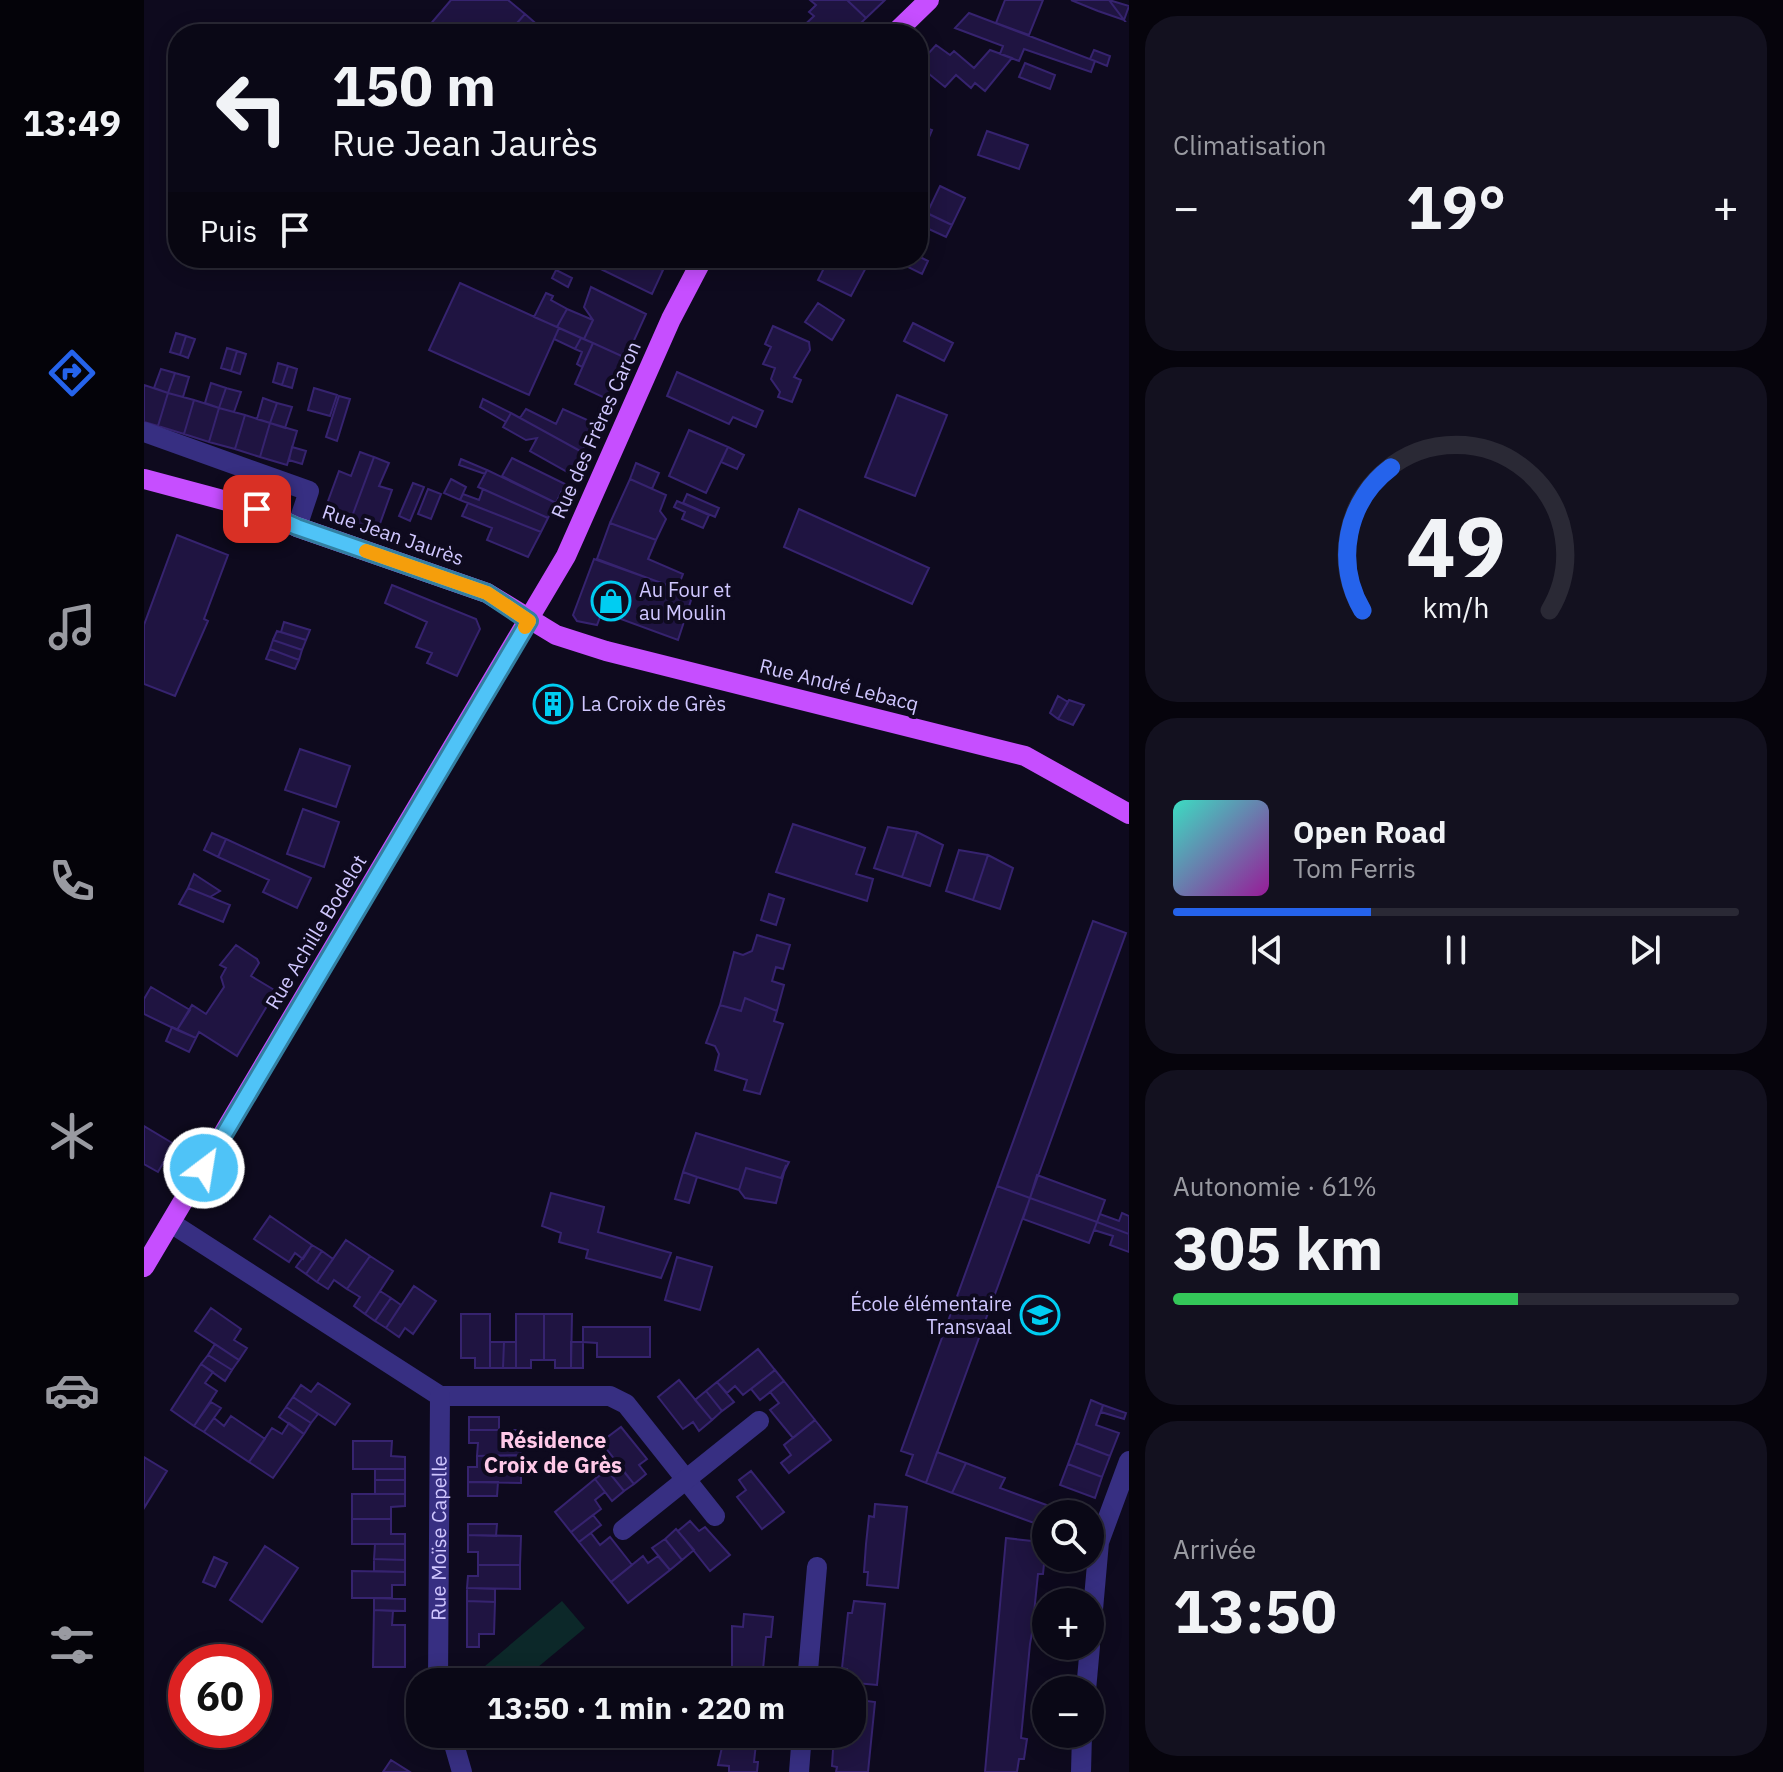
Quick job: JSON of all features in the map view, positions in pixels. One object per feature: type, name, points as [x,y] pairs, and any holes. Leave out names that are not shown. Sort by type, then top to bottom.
[{"type":"main road","points":[[904,24],[929,0]]},
{"type":"main road","name":"Rue des Frères Caron","points":[[529,621],[566,556],[671,319],[698,268]]},
{"type":"main road","name":"Rue Jean Jaurès","points":[[144,479],[257,509],[297,527],[487,593],[529,621]]},
{"type":"main road","name":"Rue André Lebacq","points":[[529,621],[556,635],[606,651],[1025,756],[1129,814]]},
{"type":"main road","name":"Rue Achille Bodelot","points":[[144,1267],[529,621]]},
{"type":"street","points":[[144,432],[309,491],[297,527]]},
{"type":"street","points":[[171,1223],[440,1396],[610,1396],[626,1404],[715,1516]]},
{"type":"street","name":"Rue Moïse Capelle","points":[[438,1668],[440,1396]]},
{"type":"street","points":[[623,1530],[759,1421]]},
{"type":"street","points":[[1095,1588],[1099,1542],[1129,1461]]},
{"type":"street","points":[[808,1668],[817,1567]]},
{"type":"street","points":[[455,1748],[462,1772]]},
{"type":"street","points":[[799,1772],[801,1748]]},
{"type":"street","points":[[1081,1772],[1082,1748]]},
{"type":"green space","points":[[562,1601],[585,1628],[537,1668],[483,1668]]},
{"type":"building","points":[[451,0],[508,0],[525,14],[516,24],[431,24]]},
{"type":"building","points":[[810,0],[847,0],[866,18],[860,24],[806,24],[814,16],[809,12],[816,5]]},
{"type":"building","points":[[847,0],[885,0],[866,18]]},
{"type":"building","points":[[1005,0],[1043,0],[1029,35],[996,23]]},
{"type":"building","points":[[1071,0],[1109,0],[1124,20],[1098,11]]},
{"type":"building","points":[[1109,0],[1129,6],[1124,20]]},
{"type":"building","points":[[969,13],[1095,61],[1091,72],[1024,49],[1019,61],[1000,54],[1003,46],[955,28]]},
{"type":"building","points":[[525,14],[536,24],[516,24]]},
{"type":"building","points":[[936,45],[950,55],[954,51],[974,68],[990,50],[1012,58],[985,91],[975,83],[971,88],[956,75],[945,87],[928,73],[928,54]]},
{"type":"building","points":[[1094,50],[1110,56],[1107,66],[1090,59]]},
{"type":"building","points":[[1025,63],[1055,75],[1050,89],[1019,77]]},
{"type":"building","points":[[987,131],[1028,145],[1019,169],[978,155]]},
{"type":"building","points":[[940,186],[965,198],[952,225],[928,211]]},
{"type":"building","points":[[928,214],[952,225],[946,237],[928,229]]},
{"type":"building","points":[[599,268],[663,270],[652,294]]},
{"type":"building","points":[[824,268],[866,268],[851,296],[818,280]]},
{"type":"building","points":[[910,268],[925,268],[922,274]]},
{"type":"building","points":[[556,270],[572,278],[568,287],[552,278]]},
{"type":"building","points":[[460,283],[559,328],[529,395],[429,350]]},
{"type":"building","points":[[591,287],[646,314],[626,358],[584,339],[593,320],[584,307]]},
{"type":"building","points":[[546,293],[553,296],[551,300],[567,309],[557,327],[534,317]]},
{"type":"building","points":[[818,303],[844,320],[832,340],[805,322]]},
{"type":"building","points":[[567,309],[593,320],[584,339],[557,327]]},
{"type":"building","points":[[913,323],[953,343],[944,361],[904,341]]},
{"type":"building","points":[[773,326],[809,342],[810,350],[794,377],[801,380],[792,402],[778,397],[780,392],[771,379],[775,368],[763,364],[771,347],[765,344]]},
{"type":"building","points":[[559,328],[581,338],[575,349],[554,339]]},
{"type":"building","points":[[176,333],[186,336],[180,355],[170,352]]},
{"type":"building","points":[[186,336],[195,339],[188,358],[180,355]]},
{"type":"building","points":[[581,338],[593,343],[582,367],[577,364],[582,352],[575,349]]},
{"type":"building","points":[[593,343],[626,358],[607,399],[575,384]]},
{"type":"building","points":[[227,348],[237,351],[231,371],[221,368]]},
{"type":"building","points":[[237,351],[246,354],[240,374],[231,371]]},
{"type":"building","points":[[278,363],[288,366],[282,385],[273,382]]},
{"type":"building","points":[[288,366],[297,369],[292,388],[282,385]]},
{"type":"building","points":[[161,369],[175,373],[168,393],[154,388]]},
{"type":"building","points":[[677,372],[763,411],[756,427],[733,417],[729,424],[667,396]]},
{"type":"building","points":[[175,373],[189,377],[183,397],[168,393]]},
{"type":"building","points":[[211,383],[226,388],[219,408],[205,403]]},
{"type":"building","points":[[144,385],[168,393],[158,426],[144,422]]},
{"type":"building","points":[[226,388],[241,392],[234,412],[219,408]]},
{"type":"building","points":[[314,388],[337,395],[330,416],[308,410]]},
{"type":"building","points":[[168,393],[194,400],[184,434],[158,426]]},
{"type":"building","points":[[897,395],[947,415],[915,496],[865,477]]},
{"type":"building","points":[[339,396],[350,399],[337,441],[326,437]]},
{"type":"building","points":[[263,398],[277,403],[270,423],[257,419]]},
{"type":"building","points":[[483,399],[511,413],[506,422],[480,407]]},
{"type":"building","points":[[194,400],[219,408],[209,442],[184,434]]},
{"type":"building","points":[[277,403],[292,407],[285,428],[270,423]]},
{"type":"building","points":[[219,408],[245,415],[235,449],[209,442]]},
{"type":"building","points":[[526,409],[556,424],[563,409],[596,424],[582,452],[520,418]]},
{"type":"building","points":[[511,413],[582,452],[571,474],[530,451],[537,438],[526,440],[503,427]]},
{"type":"building","points":[[245,415],[270,423],[260,457],[235,449]]},
{"type":"building","points":[[270,423],[297,431],[287,465],[260,457]]},
{"type":"building","points":[[689,430],[728,447],[706,493],[669,476]]},
{"type":"building","points":[[292,447],[306,451],[302,464],[289,460]]},
{"type":"building","points":[[728,447],[744,455],[737,469],[721,462]]},
{"type":"building","points":[[360,452],[374,457],[350,522],[324,512],[339,471],[351,476]]},
{"type":"building","points":[[374,457],[389,463],[379,486],[392,490],[377,532],[350,522]]},
{"type":"building","points":[[512,458],[565,484],[556,503],[502,476]]},
{"type":"building","points":[[461,459],[487,470],[485,474],[459,465]]},
{"type":"building","points":[[636,463],[659,473],[652,489],[630,479]]},
{"type":"building","points":[[487,470],[556,503],[548,518],[478,487]]},
{"type":"building","points":[[451,479],[466,487],[460,500],[444,493]]},
{"type":"building","points":[[630,479],[666,495],[660,511],[666,519],[656,540],[610,523]]},
{"type":"building","points":[[413,483],[424,487],[410,521],[399,516]]},
{"type":"building","points":[[428,489],[441,494],[431,519],[418,514]]},
{"type":"building","points":[[483,489],[548,518],[541,532],[460,500],[463,494],[479,500]]},
{"type":"building","points":[[687,494],[719,508],[715,517],[683,503]]},
{"type":"building","points":[[677,501],[709,515],[703,528],[682,519],[685,512],[674,507]]},
{"type":"building","points":[[468,503],[541,532],[528,557],[487,540],[492,528],[462,516]]},
{"type":"building","points":[[799,509],[929,568],[912,604],[784,547]]},
{"type":"building","points":[[610,523],[656,540],[648,559],[683,574],[677,589],[597,559]]},
{"type":"building","points":[[177,535],[228,555],[204,619],[208,621],[175,696],[144,684],[144,625]]},
{"type":"building","points":[[594,559],[693,594],[678,640],[602,612],[597,625],[577,621],[573,615]]},
{"type":"building","points":[[392,585],[476,619],[480,629],[457,676],[427,663],[432,653],[416,647],[427,622],[385,603]]},
{"type":"building","points":[[284,622],[310,630],[306,640],[281,632]]},
{"type":"building","points":[[277,631],[306,640],[302,650],[273,640]]},
{"type":"building","points":[[273,640],[302,650],[299,660],[270,649]]},
{"type":"building","points":[[270,649],[299,660],[295,669],[266,659]]},
{"type":"building","name":"La Croix de Grès","points":[[556,695],[561,708],[549,713],[544,700]]},
{"type":"building","points":[[1058,696],[1068,702],[1058,719],[1050,713]]},
{"type":"building","points":[[1069,700],[1084,705],[1073,725],[1058,719]]},
{"type":"building","points":[[300,749],[350,766],[336,807],[285,790]]},
{"type":"building","points":[[303,809],[339,822],[324,867],[287,854]]},
{"type":"building","points":[[793,824],[865,848],[856,874],[873,879],[867,901],[776,872]]},
{"type":"building","points":[[888,827],[917,832],[902,877],[874,868]]},
{"type":"building","points":[[917,832],[943,845],[930,886],[902,877]]},
{"type":"building","points":[[212,833],[226,839],[218,857],[204,850]]},
{"type":"building","points":[[226,839],[311,878],[297,908],[263,892],[269,880],[218,857]]},
{"type":"building","points":[[959,850],[988,855],[973,900],[946,891]]},
{"type":"building","points":[[988,855],[1013,868],[1000,909],[973,900]]},
{"type":"building","points":[[194,874],[220,891],[210,897],[188,888]]},
{"type":"building","points":[[188,888],[230,905],[223,922],[179,904]]},
{"type":"building","points":[[769,894],[784,899],[776,925],[761,920]]},
{"type":"building","points":[[1093,921],[1126,933],[1030,1198],[997,1186]]},
{"type":"building","points":[[757,935],[790,945],[783,969],[776,967],[772,981],[784,985],[777,1011],[745,998],[741,1011],[720,1005],[734,952],[743,955],[752,951]]},
{"type":"building","points":[[236,945],[259,963],[251,976],[276,991],[237,1056],[199,1032],[196,1038],[177,1030],[192,1005],[206,1014],[224,987],[221,977],[226,968],[220,965]]},
{"type":"building","points":[[151,987],[190,1010],[177,1030],[144,1014],[144,999]]},
{"type":"building","points":[[745,998],[777,1011],[774,1021],[783,1024],[760,1094],[744,1090],[747,1080],[715,1070],[719,1054],[715,1046],[706,1043],[720,1005],[741,1011]]},
{"type":"building","points":[[172,1027],[196,1038],[189,1052],[166,1041]]},
{"type":"building","points":[[144,1126],[174,1144],[158,1172],[144,1164]]},
{"type":"building","points":[[696,1133],[789,1162],[781,1178],[746,1168],[739,1190],[697,1177],[683,1172]]},
{"type":"building","points":[[786,1165],[776,1203],[745,1198],[739,1190],[746,1168],[781,1178]]},
{"type":"building","points":[[683,1172],[697,1177],[689,1203],[675,1199]]},
{"type":"building","points":[[1037,1175],[1105,1200],[1097,1222],[1030,1198]]},
{"type":"building","points":[[997,1186],[1030,1198],[926,1483],[906,1475],[913,1455],[901,1451]]},
{"type":"building","points":[[551,1193],[604,1207],[598,1232],[671,1253],[661,1278],[586,1258],[588,1250],[559,1242],[561,1233],[542,1226]]},
{"type":"building","points":[[1030,1198],[1097,1222],[1089,1243],[1023,1219]]},
{"type":"building","points":[[1122,1213],[1129,1216],[1129,1234],[1097,1222],[1100,1214],[1119,1221]]},
{"type":"building","points":[[270,1216],[312,1245],[303,1259],[295,1253],[289,1262],[254,1239]]},
{"type":"building","points":[[1097,1222],[1129,1234],[1129,1252],[1110,1245],[1113,1236],[1094,1230]]},
{"type":"building","points":[[346,1240],[370,1256],[347,1289],[334,1280],[328,1289],[317,1282]]},
{"type":"building","points":[[312,1245],[322,1251],[306,1274],[296,1267]]},
{"type":"building","points":[[322,1251],[333,1259],[317,1282],[306,1274]]},
{"type":"building","points":[[370,1256],[393,1271],[365,1314],[354,1306],[360,1297],[347,1289]]},
{"type":"building","points":[[677,1257],[712,1267],[700,1310],[665,1300]]},
{"type":"building","points":[[414,1286],[436,1301],[413,1334],[405,1328],[399,1337],[386,1328]]},
{"type":"building","points":[[380,1291],[391,1298],[375,1321],[365,1314]]},
{"type":"building","points":[[391,1298],[401,1305],[386,1328],[375,1321]]},
{"type":"building","points":[[211,1308],[241,1329],[234,1340],[247,1348],[239,1360],[195,1331]]},
{"type":"building","points":[[461,1314],[490,1314],[490,1368],[475,1368],[475,1358],[461,1358]]},
{"type":"building","points":[[516,1314],[544,1314],[544,1360],[531,1360],[531,1368],[516,1368]]},
{"type":"building","points":[[544,1314],[572,1314],[571,1368],[555,1368],[555,1360],[544,1360]]},
{"type":"building","points":[[583,1327],[650,1327],[650,1357],[597,1357],[597,1343],[583,1342]]},
{"type":"building","points":[[490,1342],[504,1342],[503,1368],[490,1368]]},
{"type":"building","points":[[504,1342],[516,1342],[516,1368],[503,1368]]},
{"type":"building","points":[[571,1342],[583,1342],[583,1368],[571,1368]]},
{"type":"building","points":[[215,1344],[239,1360],[232,1370],[208,1355]]},
{"type":"building","points":[[758,1349],[775,1370],[743,1395],[735,1386],[727,1393],[717,1382]]},
{"type":"building","points":[[208,1355],[232,1370],[225,1381],[201,1364]]},
{"type":"building","points":[[201,1364],[213,1372],[205,1383],[217,1391],[194,1426],[171,1410]]},
{"type":"building","points":[[775,1370],[784,1381],[760,1400],[751,1389]]},
{"type":"building","points":[[679,1380],[712,1420],[699,1431],[693,1422],[683,1429],[658,1397]]},
{"type":"building","points":[[784,1381],[815,1420],[793,1438],[770,1410],[779,1403],[770,1392]]},
{"type":"building","points":[[717,1382],[734,1402],[722,1411],[706,1391]]},
{"type":"building","points":[[318,1383],[350,1404],[335,1425],[293,1397],[301,1385],[311,1392]]},
{"type":"building","points":[[706,1391],[722,1411],[712,1420],[695,1400]]},
{"type":"building","points":[[293,1397],[318,1414],[311,1423],[286,1407]]},
{"type":"building","points":[[1091,1400],[1103,1405],[1096,1425],[1119,1433],[1110,1456],[1076,1443]]},
{"type":"building","points":[[211,1402],[221,1408],[204,1432],[194,1426]]},
{"type":"building","points":[[1103,1405],[1126,1413],[1124,1419],[1101,1412]]},
{"type":"building","points":[[286,1407],[311,1423],[304,1434],[279,1417]]},
{"type":"building","points":[[231,1416],[265,1439],[249,1462],[204,1432],[214,1418],[224,1426]]},
{"type":"building","points":[[469,1417],[499,1417],[499,1430],[469,1430]]},
{"type":"building","points":[[815,1420],[831,1440],[789,1473],[781,1463],[791,1455],[784,1445]]},
{"type":"building","points":[[289,1423],[304,1434],[273,1478],[249,1462],[272,1428],[282,1434]]},
{"type":"building","points":[[621,1427],[647,1459],[639,1465],[646,1474],[634,1484],[601,1442]]},
{"type":"building","points":[[469,1430],[521,1430],[521,1455],[477,1456],[478,1443],[469,1443]]},
{"type":"building","points":[[353,1441],[392,1441],[391,1456],[405,1457],[405,1469],[353,1469]]},
{"type":"building","points":[[1076,1443],[1110,1456],[1102,1477],[1068,1464]]},
{"type":"building","points":[[937,1452],[966,1463],[952,1493],[926,1483]]},
{"type":"building","points":[[521,1455],[521,1483],[468,1482],[468,1467],[477,1467],[477,1456]]},
{"type":"building","points":[[144,1457],[167,1471],[144,1508]]},
{"type":"building","points":[[616,1462],[634,1484],[624,1491],[607,1470]]},
{"type":"building","points":[[966,1463],[1005,1478],[1000,1488],[1033,1500],[1032,1522],[952,1493]]},
{"type":"building","points":[[1068,1464],[1102,1477],[1095,1498],[1060,1485]]},
{"type":"building","points":[[375,1469],[405,1469],[405,1480],[375,1480]]},
{"type":"building","points":[[607,1470],[624,1491],[612,1501],[595,1479]]},
{"type":"building","points":[[751,1471],[784,1512],[762,1529],[737,1497],[746,1490],[739,1480]]},
{"type":"building","points":[[595,1479],[605,1492],[595,1500],[601,1509],[571,1532],[555,1512]]},
{"type":"building","points":[[375,1480],[405,1480],[405,1494],[375,1494]]},
{"type":"building","points":[[468,1482],[498,1482],[497,1496],[468,1496]]},
{"type":"building","points":[[352,1494],[405,1494],[405,1506],[391,1507],[391,1519],[352,1519]]},
{"type":"building","points":[[875,1504],[907,1507],[898,1588],[867,1585],[868,1572],[864,1572],[866,1544],[869,1516],[874,1517]]},
{"type":"building","points":[[593,1515],[601,1525],[579,1542],[571,1532]]},
{"type":"building","points":[[352,1519],[391,1519],[391,1534],[405,1534],[405,1544],[352,1544]]},
{"type":"building","points":[[690,1521],[699,1531],[705,1527],[730,1555],[710,1571],[678,1531]]},
{"type":"building","points":[[468,1524],[497,1524],[496,1536],[468,1535]]},
{"type":"building","points":[[676,1529],[694,1550],[682,1560],[665,1539]]},
{"type":"building","points":[[591,1533],[600,1545],[610,1537],[632,1565],[611,1582],[579,1542]]},
{"type":"building","points":[[468,1535],[521,1536],[520,1565],[478,1565],[478,1552],[468,1552]]},
{"type":"building","points":[[1006,1538],[1032,1541],[1032,1572],[1043,1572],[1038,1574],[1037,1588],[1032,1588],[1032,1633],[1021,1738],[1027,1739],[1024,1759],[1019,1759],[1017,1772],[985,1772]]},
{"type":"building","points":[[665,1539],[682,1560],[670,1570],[652,1548]]},
{"type":"building","points":[[375,1544],[405,1544],[405,1560],[374,1559]]},
{"type":"building","points":[[265,1546],[298,1568],[262,1622],[230,1600]]},
{"type":"building","points":[[643,1556],[648,1563],[658,1556],[670,1570],[628,1603],[611,1582]]},
{"type":"building","points":[[214,1557],[227,1563],[215,1587],[203,1582]]},
{"type":"building","points":[[374,1559],[405,1560],[405,1572],[374,1571]]},
{"type":"building","points":[[478,1565],[520,1565],[520,1589],[467,1588],[468,1576],[478,1576]]},
{"type":"building","points":[[352,1571],[405,1572],[405,1585],[392,1585],[392,1598],[352,1598]]},
{"type":"building","points":[[467,1588],[495,1589],[495,1602],[467,1601]]},
{"type":"building","points":[[374,1598],[405,1599],[405,1611],[374,1610]]},
{"type":"building","points":[[467,1601],[495,1602],[494,1634],[479,1634],[479,1647],[467,1647]]},
{"type":"building","points":[[854,1601],[885,1604],[877,1685],[866,1684],[866,1668],[842,1668],[848,1613],[852,1613]]},
{"type":"building","points":[[374,1610],[393,1611],[392,1625],[405,1625],[405,1667],[373,1667]]},
{"type":"building","points":[[744,1614],[773,1617],[771,1637],[766,1637],[763,1668],[732,1668],[732,1626],[743,1627]]},
{"type":"building","points":[[866,1701],[875,1702],[868,1772],[836,1772],[837,1767],[832,1766],[833,1748],[866,1748]]},
{"type":"building","points":[[722,1748],[756,1748],[757,1772],[729,1772],[729,1766],[718,1765]]},
{"type":"building","points":[[391,1760],[410,1772],[383,1772]]},
{"type":"slow traffic","points":[[366,551],[487,593],[529,621],[525,627]]},
{"type":"place","name":"Au Four et au Moulin","points":[[611,601]]},
{"type":"place","name":"La Croix de Grès","points":[[553,704]]},
{"type":"place","name":"École élémentaire Transvaal","points":[[1040,1315]]},
{"type":"district","name":"Résidence Croix de Grès","points":[[553,1452]]},
{"type":"route","points":[[204,1168],[529,621],[487,593],[297,527],[257,509]]}]
